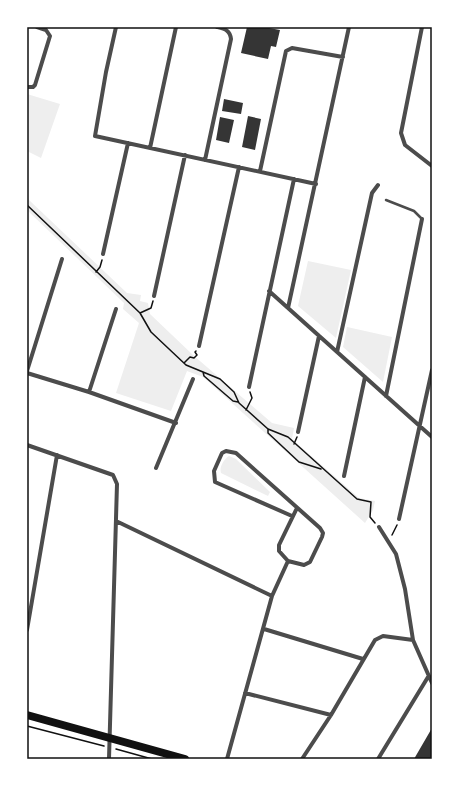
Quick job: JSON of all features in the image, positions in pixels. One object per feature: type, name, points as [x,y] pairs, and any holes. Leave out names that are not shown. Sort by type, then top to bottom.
[{"type":"main road","points":[[27,715],[182,759]]},
{"type":"street","points":[[27,87],[33,87],[44,60],[50,36],[49,32],[37,27]]},
{"type":"street","points":[[116,27],[95,136],[316,184]]},
{"type":"street","points":[[205,160],[231,39],[229,32],[226,29],[217,27]]},
{"type":"street","points":[[288,308],[349,27]]},
{"type":"street","points":[[422,27],[401,133],[405,145],[432,166]]},
{"type":"street","points":[[150,148],[176,29]]},
{"type":"street","points":[[260,171],[286,51],[292,48],[343,57]]},
{"type":"street","points":[[103,254],[128,143]]},
{"type":"street","points":[[154,296],[185,155]]},
{"type":"street","points":[[199,346],[239,167]]},
{"type":"street","points":[[249,387],[294,179]]},
{"type":"street","points":[[337,352],[372,193],[378,185]]},
{"type":"street","points":[[386,396],[422,219]]},
{"type":"street","points":[[62,259],[27,372],[176,423]]},
{"type":"street","points":[[269,291],[432,437]]},
{"type":"street","points":[[89,392],[116,309]]},
{"type":"street","points":[[298,432],[319,336]]},
{"type":"street","points":[[399,519],[432,370]]},
{"type":"street","points":[[344,476],[365,377]]},
{"type":"street","points":[[156,468],[176,423],[193,378]]},
{"type":"street","points":[[27,445],[113,475],[116,479],[109,759]]},
{"type":"street","points":[[292,516],[215,482],[214,471],[222,453],[230,451],[236,453],[320,528],[323,533],[322,537],[310,562],[304,565],[288,561],[281,556],[279,545],[297,508]]},
{"type":"street","points":[[27,630],[57,455]]},
{"type":"street","points":[[116,522],[272,596]]},
{"type":"street","points":[[379,527],[388,540],[400,569],[413,640],[428,677],[432,683]]},
{"type":"street","points":[[227,759],[272,596],[288,561]]},
{"type":"street","points":[[264,629],[363,659]]},
{"type":"street","points":[[302,759],[331,715],[375,640],[380,637],[413,640]]},
{"type":"street","points":[[378,759],[428,677]]},
{"type":"street","points":[[245,693],[331,715]]},
{"type":"lane","points":[[386,200],[414,211],[422,219]]},
{"type":"path","points":[[27,205],[140,313],[151,332],[184,363],[220,379],[234,392],[238,402],[268,429],[284,434],[357,499],[372,503],[370,517],[379,527]]},
{"type":"path","points":[[96,272],[100,267],[103,254]]},
{"type":"path","points":[[140,313],[151,308],[154,296]]},
{"type":"path","points":[[184,363],[190,357],[194,358],[197,355],[195,352],[199,346]]},
{"type":"path","points":[[203,372],[210,381],[233,401],[238,402]]},
{"type":"path","points":[[246,410],[252,398],[249,387]]},
{"type":"path","points":[[268,429],[268,433],[299,462],[322,469]]},
{"type":"path","points":[[388,540],[395,530],[399,519]]},
{"type":"path","points":[[27,726],[152,759]]},
{"type":"shaded area","points":[[27,94],[60,104],[41,158],[27,151]]},
{"type":"shaded area","points":[[27,196],[29,200],[127,293],[141,295],[140,301],[148,303],[150,314],[193,355],[272,423],[294,428],[292,439],[359,498],[375,501],[373,510],[365,523],[203,377],[187,371],[171,411],[116,393],[139,323],[123,309],[124,303],[27,210]]},
{"type":"shaded area","points":[[308,261],[351,270],[336,338],[298,306]]},
{"type":"shaded area","points":[[347,327],[392,337],[383,382],[343,347]]},
{"type":"shaded area","points":[[229,456],[236,459],[270,492],[268,496],[221,473],[222,463]]},
{"type":"building","points":[[247,27],[264,27],[280,30],[276,47],[271,46],[268,59],[241,53]]},
{"type":"building","points":[[224,99],[243,103],[241,114],[222,111]]},
{"type":"building","points":[[248,116],[261,119],[255,150],[242,147]]},
{"type":"building","points":[[220,117],[234,120],[229,143],[216,140]]},
{"type":"building","points":[[432,728],[432,759],[414,759]]}]
